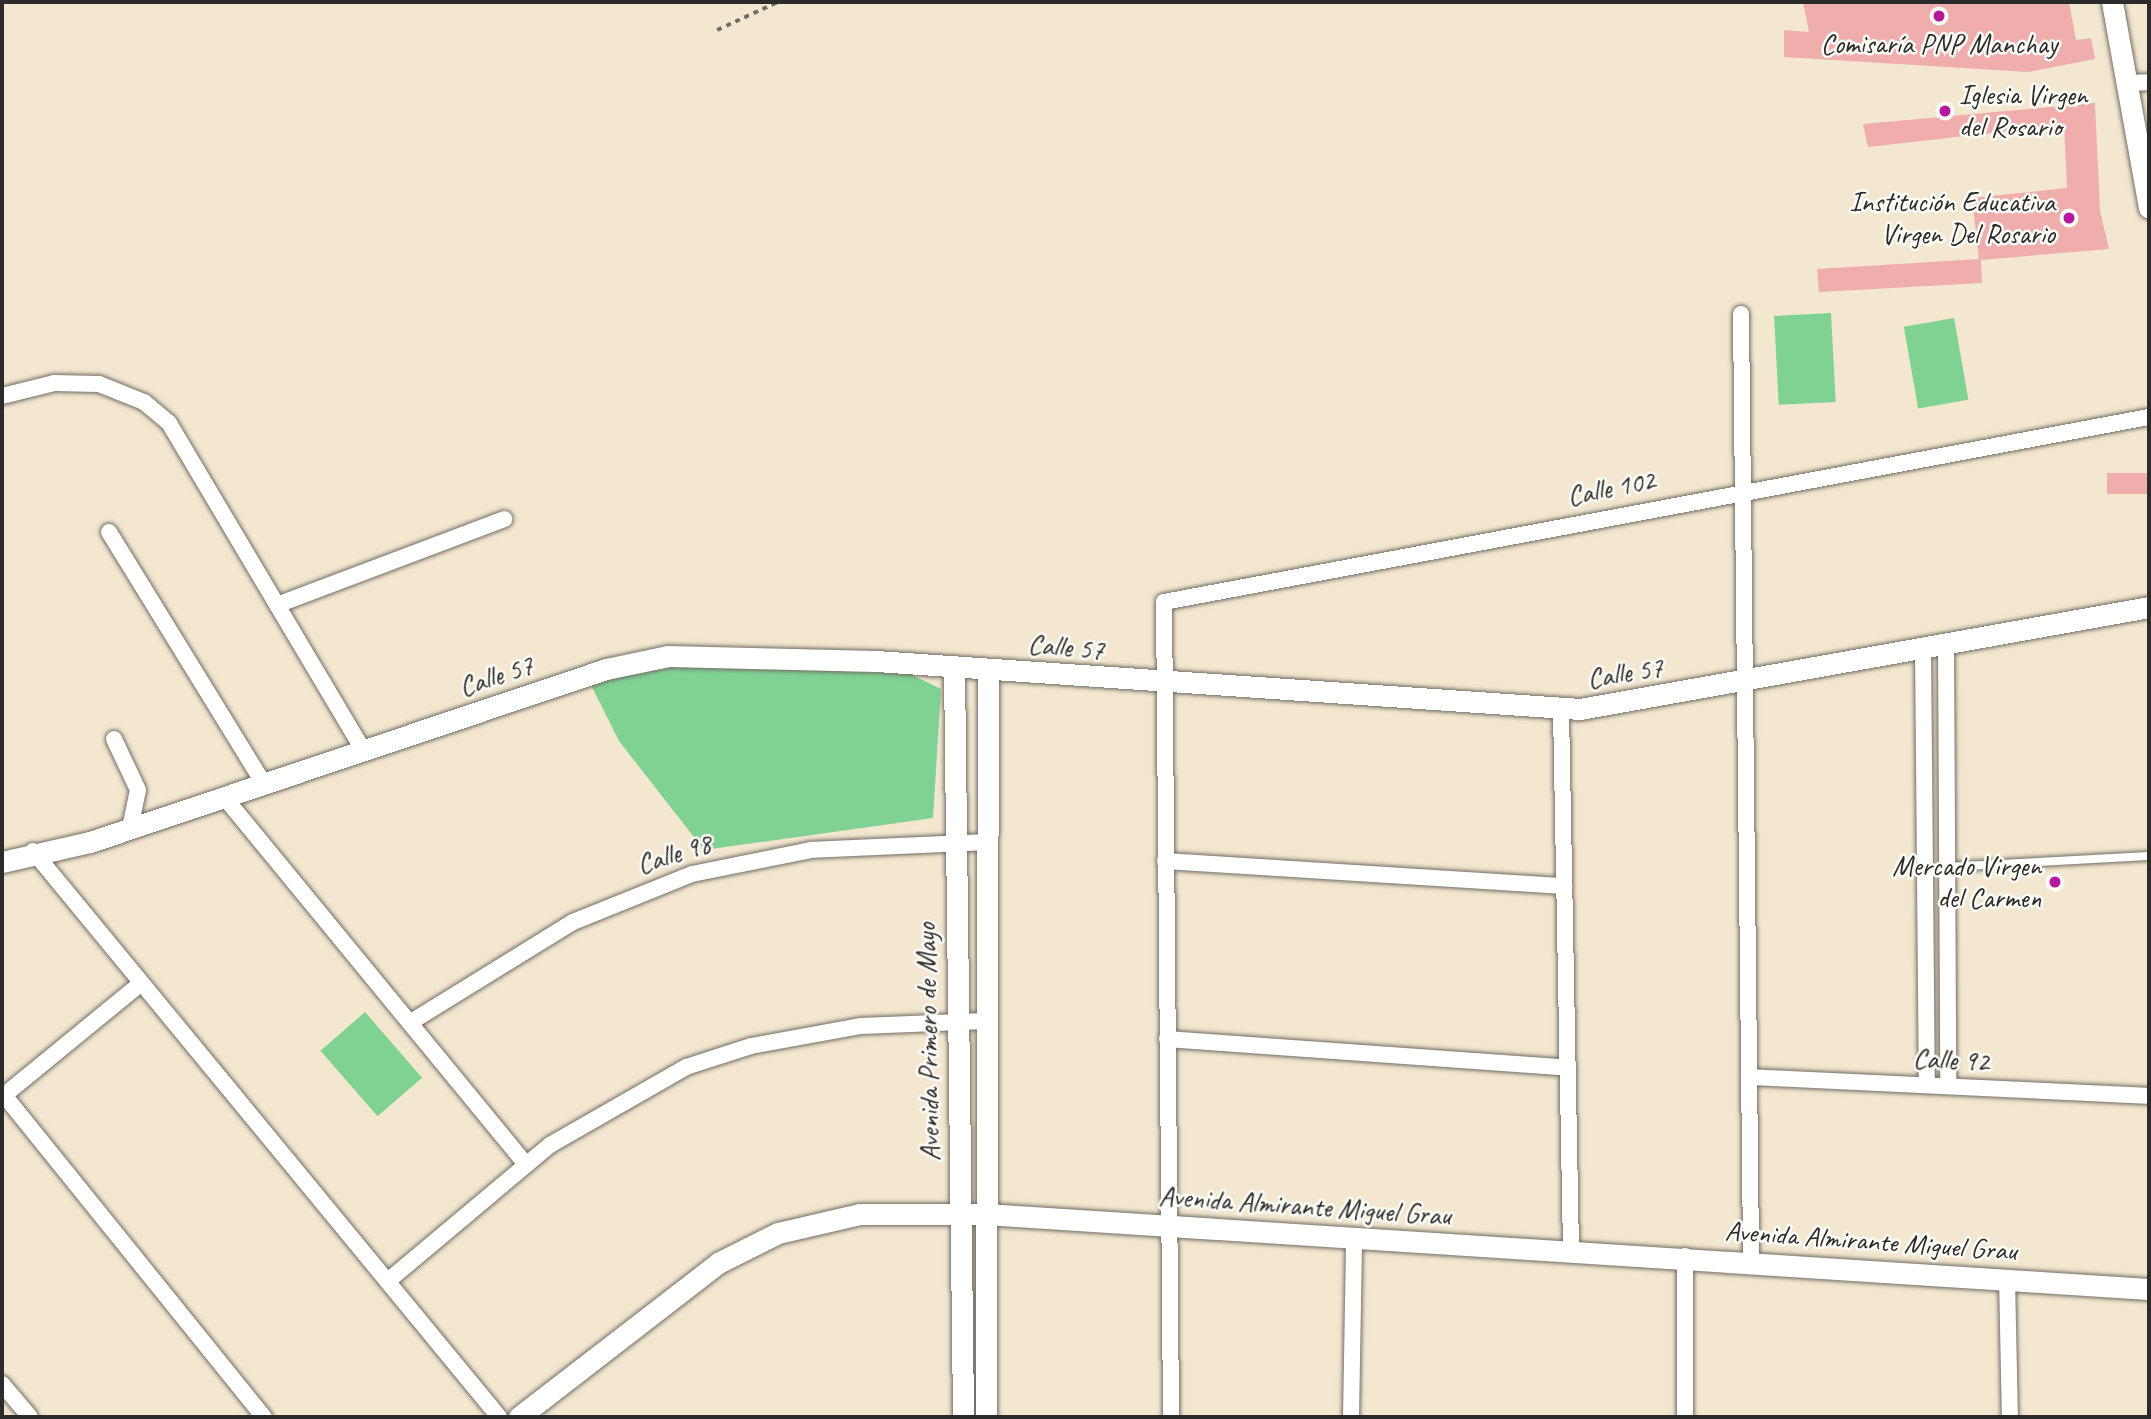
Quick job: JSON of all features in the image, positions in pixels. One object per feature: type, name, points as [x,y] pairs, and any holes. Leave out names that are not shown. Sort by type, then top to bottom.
[{"type":"street","points":[[2112,2],[2149,208]]},
{"type":"street","points":[[2126,83],[2149,82]]},
{"type":"street","points":[[1741,314],[1738,491],[1745,680],[1751,1260]]},
{"type":"street","points":[[2,396],[82,382],[130,394],[157,411],[180,437],[362,748]]},
{"type":"street","name":"Calle 102","points":[[1171,1417],[1161,610],[1171,597],[2149,416]]},
{"type":"street","points":[[277,605],[503,519]]},
{"type":"street","points":[[109,532],[264,784]]},
{"type":"street","name":"Calle 57","points":[[2,862],[33,851],[130,828],[225,798],[362,748],[653,658],[954,666],[1162,683],[1561,709],[1745,680],[2149,607]]},
{"type":"street","points":[[1946,642],[1948,1086]]},
{"type":"street","points":[[1923,646],[1927,1085]]},
{"type":"street","name":"Avenida Primero de Mayo","points":[[954,666],[955,1022],[963,1417]]},
{"type":"street","name":"Avenida Primero de Mayo","points":[[986,1417],[988,669]]},
{"type":"street","points":[[1561,709],[1571,1250]]},
{"type":"street","points":[[114,739],[138,790],[130,828]]},
{"type":"street","points":[[225,798],[526,1164]]},
{"type":"street","name":"Calle 98","points":[[411,1023],[572,922],[660,884],[801,852],[955,839],[986,842]]},
{"type":"street","points":[[33,851],[140,984],[389,1280],[499,1417]]},
{"type":"street","points":[[1165,861],[1564,886]]},
{"type":"street","points":[[140,984],[3,1096],[264,1417]]},
{"type":"street","points":[[389,1280],[526,1164],[602,1111],[718,1056],[860,1026],[986,1020]]},
{"type":"street","points":[[1167,1039],[1568,1068]]},
{"type":"street","name":"Calle 92","points":[[1749,1077],[2149,1096]]},
{"type":"street","name":"Avenida Almirante Miguel Grau","points":[[519,1417],[693,1279],[753,1244],[831,1218],[985,1214],[1751,1260],[2149,1289]]},
{"type":"street","points":[[1351,1417],[1354,1238]]},
{"type":"street","points":[[1685,1256],[1685,1417]]},
{"type":"street","points":[[2007,1278],[2010,1417]]},
{"type":"street","points":[[2,1384],[30,1417]]},
{"type":"lane","points":[[1946,867],[2149,856]]},
{"type":"path","points":[[717,30],[778,2]]},
{"type":"green space","points":[[1831,313],[1836,402],[1779,405],[1774,316]]},
{"type":"green space","points":[[1954,318],[1968,400],[1918,409],[1904,327]]},
{"type":"green space","points":[[685,664],[910,674],[941,689],[933,818],[704,850],[619,741],[591,685],[605,675]]},
{"type":"green space","points":[[365,1012],[422,1078],[378,1116],[320,1051]]},
{"type":"building","points":[[1803,2],[2069,2],[2076,40],[2091,38],[2095,59],[2028,72],[1784,57],[1784,30],[1809,32]]},
{"type":"building","points":[[2095,103],[2100,211],[2109,249],[1981,260],[1982,283],[1819,292],[1817,269],[1979,259],[1972,198],[2067,188],[2064,125],[1868,147],[1863,124]]},
{"type":"building","points":[[2107,473],[2149,473],[2149,494],[2107,494]]},
{"type":"place","name":"Comisaría PNP Manchay","points":[[1939,16]]},
{"type":"place","name":"Iglesia Virgen del Rosario","points":[[1945,111]]},
{"type":"place","name":"Institución Educativa Virgen Del Rosario","points":[[2069,218]]},
{"type":"place","name":"Mercado Virgen del Carmen","points":[[2055,882]]}]
